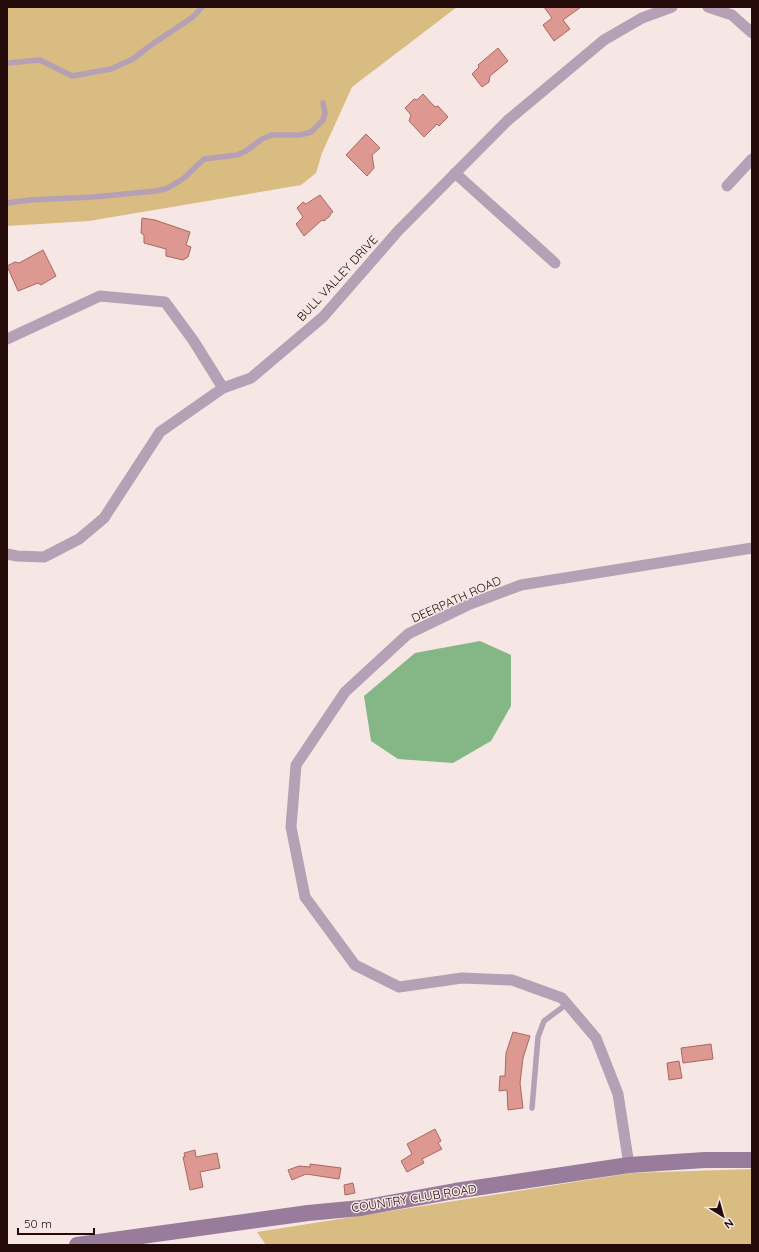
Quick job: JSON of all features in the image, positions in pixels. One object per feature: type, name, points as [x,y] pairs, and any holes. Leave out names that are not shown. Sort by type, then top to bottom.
[{"type":"street","name":"BULL VALLEY DRIVE","points":[[7,554],[44,557],[80,539],[104,518],[160,432],[223,388],[251,378],[323,317],[398,231],[455,173],[508,121],[604,40],[642,18],[672,7]]},
{"type":"street","points":[[708,7],[732,15],[752,33]]},
{"type":"street","points":[[727,186],[752,159]]},
{"type":"street","points":[[455,173],[555,263]]},
{"type":"street","points":[[7,339],[100,296],[165,302],[193,340],[223,388]]},
{"type":"street","name":"DEERPATH ROAD","points":[[629,1165],[618,1094],[596,1038],[562,998],[512,980],[462,978],[399,987],[355,965],[305,897],[291,827],[296,765],[345,692],[408,634],[470,604],[521,585],[698,558],[752,548]]},
{"type":"street","name":"COUNTRY CLUB ROAD","points":[[77,1245],[308,1213],[361,1208],[455,1191],[629,1165],[705,1160],[752,1160]]},
{"type":"lane","points":[[7,63],[40,60],[72,76],[104,70],[133,59],[193,17],[202,7]]},
{"type":"lane","points":[[7,203],[29,200],[93,197],[156,191],[168,188],[184,178],[204,159],[237,155],[246,151],[262,139],[272,135],[300,135],[311,132],[323,120],[325,113],[324,103]]},
{"type":"lane","points":[[532,1108],[538,1037],[544,1021],[567,1004]]},
{"type":"shaded area","points":[[7,7],[457,7],[352,87],[322,153],[316,173],[301,185],[89,221],[7,226]]},
{"type":"shaded area","points":[[480,641],[511,655],[511,706],[491,741],[453,763],[398,759],[371,741],[364,696],[415,653]]},
{"type":"shaded area","points":[[752,1169],[752,1245],[266,1245],[257,1232],[632,1173]]},
{"type":"building","points":[[544,7],[581,7],[563,20],[570,29],[554,41],[543,25],[552,18]]},
{"type":"building","points":[[498,48],[508,61],[490,76],[489,82],[482,87],[472,74],[479,67],[478,65]]},
{"type":"building","points":[[423,94],[435,107],[438,106],[448,117],[439,126],[437,124],[424,137],[409,121],[411,115],[405,108],[414,99],[417,100]]},
{"type":"building","points":[[366,134],[380,148],[372,155],[374,168],[367,176],[346,155]]},
{"type":"building","points":[[320,195],[333,212],[304,236],[296,224],[303,217],[297,208],[303,202],[306,204]]},
{"type":"building","points":[[142,218],[155,220],[190,232],[186,245],[191,247],[188,257],[183,260],[166,256],[166,249],[144,243],[144,235],[141,233]]},
{"type":"building","points":[[43,250],[56,276],[41,285],[38,283],[18,291],[7,266],[15,262],[19,263]]},
{"type":"building","points":[[513,1032],[530,1036],[523,1058],[520,1083],[523,1108],[508,1110],[507,1090],[499,1091],[500,1076],[505,1076],[506,1053]]},
{"type":"building","points":[[711,1044],[713,1059],[683,1063],[681,1048]]},
{"type":"building","points":[[679,1061],[682,1078],[669,1080],[667,1063]]},
{"type":"building","points":[[435,1129],[441,1141],[438,1143],[442,1149],[422,1159],[424,1163],[407,1172],[401,1161],[412,1154],[407,1144]]},
{"type":"building","points":[[195,1150],[196,1157],[217,1153],[220,1168],[200,1172],[203,1187],[190,1190],[183,1157],[185,1157],[184,1153]]},
{"type":"building","points":[[310,1164],[341,1168],[339,1179],[306,1174],[292,1180],[288,1170],[299,1166],[310,1167]]},
{"type":"building","points":[[353,1183],[355,1193],[345,1195],[344,1185]]}]
